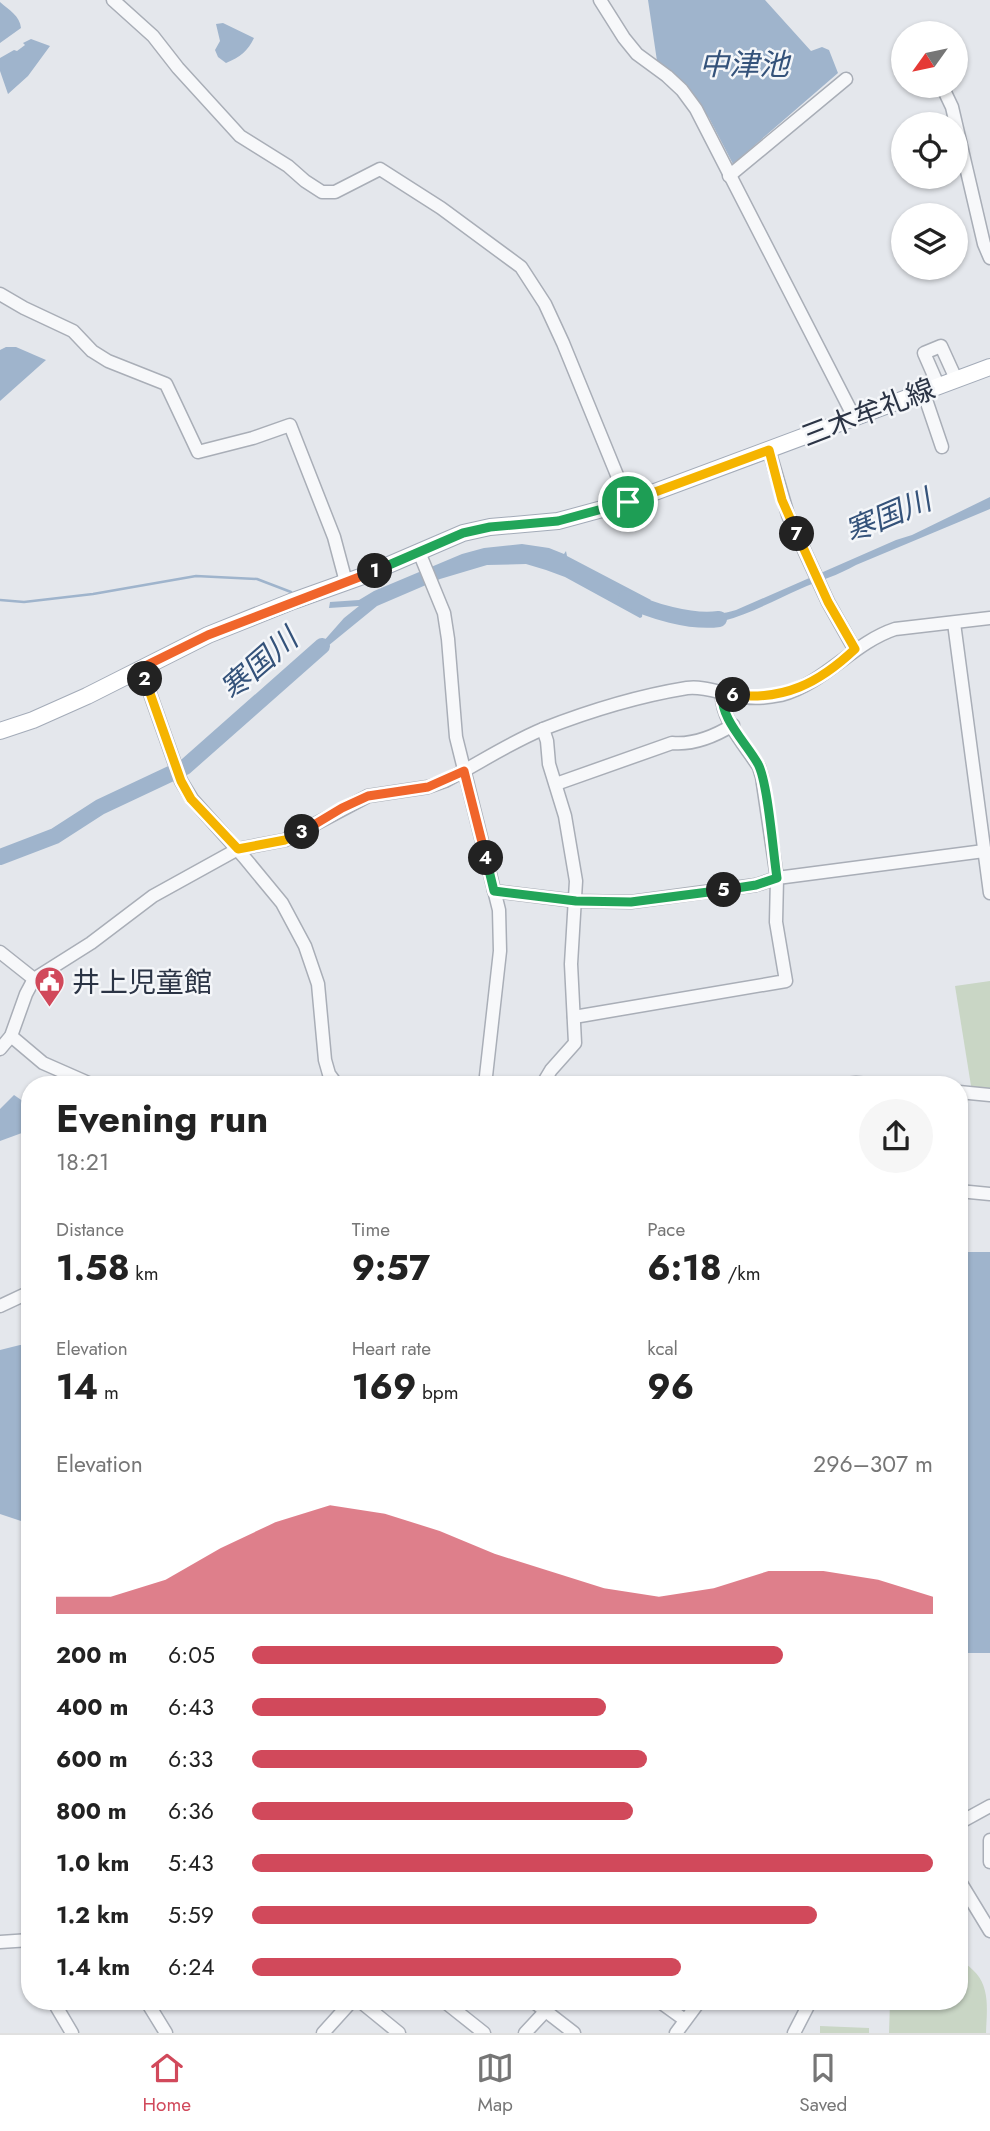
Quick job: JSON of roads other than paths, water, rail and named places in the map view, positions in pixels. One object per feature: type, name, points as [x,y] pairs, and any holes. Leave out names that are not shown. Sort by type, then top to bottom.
[{"type":"main road","name":"三木牟礼線","points":[[0,731],[44,715],[208,635],[346,582],[422,558],[463,533],[490,527],[558,521],[628,502],[990,367]]},
{"type":"street","points":[[113,0],[153,36],[178,68],[240,136],[288,166],[305,181],[322,192],[335,192],[380,169],[441,208],[521,267],[545,304],[564,344],[628,502]]},
{"type":"street","points":[[600,0],[637,54],[682,89],[696,109],[854,417]]},
{"type":"street","points":[[729,176],[846,79]]},
{"type":"street","points":[[947,98],[984,244],[990,258]]},
{"type":"street","points":[[0,294],[17,305],[73,331],[92,351],[108,362],[166,384],[198,452],[290,425],[334,537],[346,582]]},
{"type":"street","points":[[942,447],[924,353],[941,346],[956,379]]},
{"type":"street","points":[[769,450],[782,500],[822,588],[855,649]]},
{"type":"street","points":[[422,558],[435,586],[443,613],[448,639],[453,711],[464,771],[499,910],[500,951],[486,1076]]},
{"type":"street","points":[[0,1049],[11,1036],[34,979],[91,943],[153,896],[238,849],[285,840],[368,796],[428,787],[543,729],[618,704],[690,688],[734,696],[779,695],[801,687],[838,666],[855,649],[881,634],[895,629],[990,618]]},
{"type":"street","points":[[954,624],[990,893]]},
{"type":"street","points":[[141,668],[181,781],[191,799],[238,849],[282,903],[306,946],[318,984],[325,1060],[330,1076]]},
{"type":"street","points":[[574,1017],[786,981],[776,922],[777,878],[762,776],[721,704],[722,692]]},
{"type":"street","points":[[556,784],[672,743],[683,744],[719,734],[733,725]]},
{"type":"street","points":[[543,729],[565,816],[576,881],[572,964],[575,1043],[547,1076]]},
{"type":"street","points":[[494,891],[576,901],[631,902],[756,885],[777,878],[984,851]]},
{"type":"street","points":[[0,952],[34,979]]},
{"type":"street","points":[[11,1036],[43,1063],[73,1076]]},
{"type":"street","points":[[968,1093],[990,1095]]},
{"type":"street","points":[[968,1192],[990,1194]]},
{"type":"street","points":[[0,1306],[21,1296]]},
{"type":"street","points":[[968,1818],[990,1806]]},
{"type":"street","points":[[990,1840],[990,1862]]},
{"type":"street","points":[[968,1905],[990,1931]]},
{"type":"street","points":[[0,1942],[21,1941]]},
{"type":"street","points":[[58,2010],[72,2033]]},
{"type":"street","points":[[152,2010],[166,2033]]},
{"type":"street","points":[[323,2033],[344,2010]]},
{"type":"street","points":[[371,2010],[399,2033]]},
{"type":"street","points":[[455,2010],[484,2033]]},
{"type":"street","points":[[525,2033],[546,2010]]},
{"type":"street","points":[[554,2010],[574,2033]]},
{"type":"street","points":[[671,2010],[685,2020]]},
{"type":"street","points":[[676,2033],[693,2010]]},
{"type":"street","points":[[794,2033],[806,2010]]},
{"type":"water","name":"中津池","points":[[648,0],[765,0],[811,51],[822,47],[829,50],[838,73],[733,164],[709,118],[686,86],[657,61]]},
{"type":"water","points":[[0,2],[16,17],[21,28],[0,43]]},
{"type":"water","points":[[223,23],[254,38],[243,53],[226,63],[218,57],[215,50],[220,41],[216,24]]},
{"type":"water","points":[[31,39],[50,46],[28,76],[8,94],[0,71],[0,58],[17,51],[25,45],[23,43]]},
{"type":"water","points":[[16,347],[46,360],[0,401],[0,350]]},
{"type":"water","points":[[990,497],[990,509],[753,611],[716,623],[706,623],[698,619],[736,610],[912,535]]},
{"type":"water","points":[[522,544],[549,548],[564,554],[566,551],[567,556],[651,600],[643,608],[640,618],[565,577],[546,570],[526,564],[487,565],[440,579],[377,606],[312,659],[307,660],[344,618],[359,606],[329,608],[330,602],[359,600],[374,591],[462,554],[484,548]]},
{"type":"water","points":[[14,1095],[21,1100],[21,1133],[0,1141],[0,1109]]},
{"type":"water","points":[[968,1252],[990,1252],[990,1653],[968,1653]]},
{"type":"water","points":[[21,1345],[21,1521],[0,1514],[0,1350]]},
{"type":"waterway","points":[[0,600],[24,602],[93,594],[196,576],[257,579],[291,592]]},
{"type":"waterway","name":"寒国川","points":[[626,598],[671,615],[719,619]]},
{"type":"waterway","name":"寒国川","points":[[0,857],[55,836],[100,807],[185,767],[322,646]]},
{"type":"place","name":"井上児童館","points":[[49,1009]]}]
